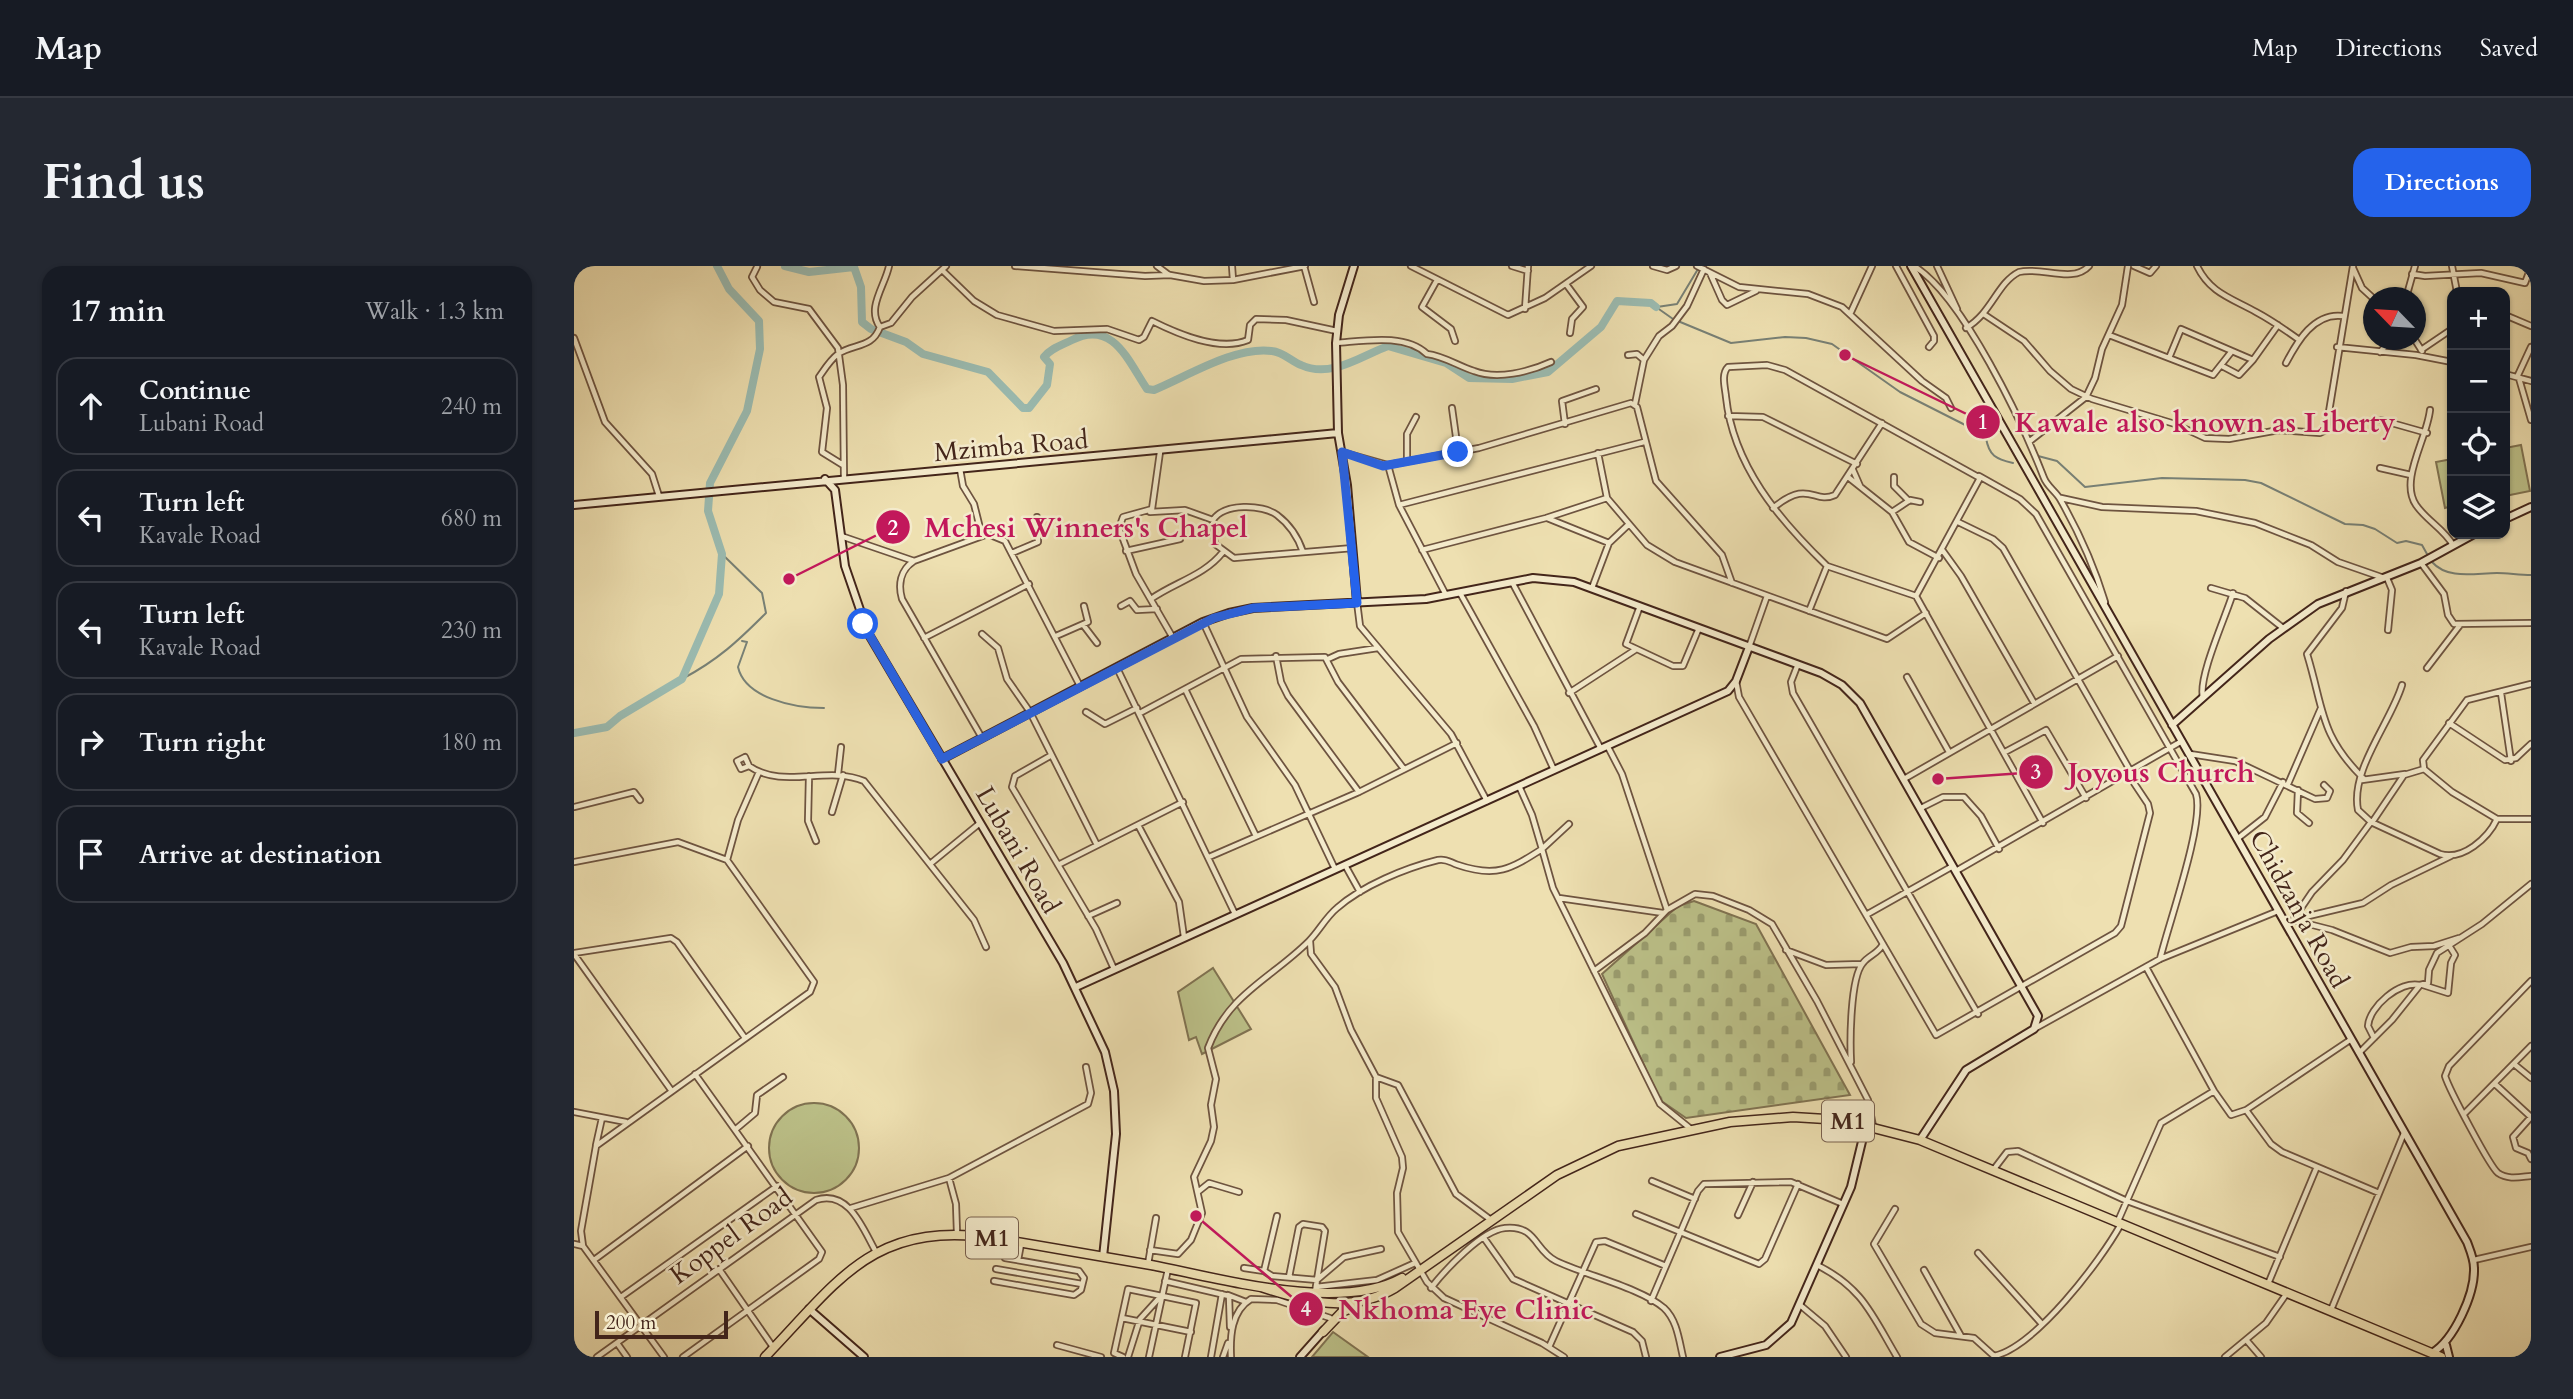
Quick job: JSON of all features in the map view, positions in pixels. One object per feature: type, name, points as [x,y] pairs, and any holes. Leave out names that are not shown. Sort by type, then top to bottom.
[{"type":"highway","name":"M1","points":[[1261,1287],[1336,1293],[1389,1284],[1492,1221],[1584,1160],[1618,1146],[1691,1130],[1740,1121],[1793,1117],[1870,1125],[1920,1140],[2437,1355]]},
{"type":"highway","name":"M1","points":[[765,1357],[851,1267],[876,1252],[918,1237],[957,1233],[1148,1265],[1261,1287],[1321,1303],[1335,1305],[1378,1297]]},
{"type":"highway","name":"M1","points":[[1323,1332],[1345,1310],[1378,1297],[1417,1268]]},
{"type":"highway","points":[[1321,1303],[1330,1320]]},
{"type":"street","points":[[843,465],[825,455],[821,447],[827,408],[819,377],[839,353],[866,345],[877,336],[879,327],[874,305],[889,266]]},
{"type":"street","points":[[1015,266],[1170,275],[1204,281],[1233,280],[1305,266],[1314,302]]},
{"type":"street","points":[[1157,266],[1170,275]]},
{"type":"street","points":[[1232,266],[1233,280]]},
{"type":"street","points":[[1354,266],[1336,343],[1338,433],[1360,626],[1457,743],[1486,802]]},
{"type":"street","points":[[1411,266],[1504,314],[1513,315],[1591,266]]},
{"type":"street","points":[[1512,266],[1528,268],[1525,309]]},
{"type":"street","points":[[1653,266],[1667,270],[1676,266]]},
{"type":"street","points":[[1851,312],[1872,266]]},
{"type":"street","points":[[1896,266],[1934,336],[1934,341],[1928,347]]},
{"type":"street","points":[[1913,266],[1934,282],[1959,317],[2030,441],[2046,482],[2060,498],[2090,558],[2109,614]]},
{"type":"street","name":"Chidzanja Road","points":[[1913,266],[2467,1242],[2473,1260],[2472,1289],[2446,1345]]},
{"type":"street","points":[[1937,266],[1959,317]]},
{"type":"street","points":[[1966,328],[1986,315],[2001,290],[2024,266]]},
{"type":"street","points":[[2019,272],[2033,268],[2074,273],[2089,266]]},
{"type":"street","points":[[2030,441],[2086,397],[2122,305],[2128,266]]},
{"type":"street","points":[[2134,266],[2150,273],[2156,266]]},
{"type":"street","points":[[2196,266],[2204,282],[2214,290],[2298,339]]},
{"type":"street","points":[[2409,287],[2415,266]]},
{"type":"street","points":[[2452,266],[2456,287]]},
{"type":"street","points":[[757,267],[752,277],[760,290],[779,305],[801,305],[809,309],[835,342],[839,353],[844,478]]},
{"type":"street","points":[[1986,315],[2020,337],[2050,371],[2086,397],[2175,424],[2205,438],[2235,438],[2279,430],[2320,433],[2326,430],[2331,408],[2337,346],[2353,267]]},
{"type":"street","points":[[2353,267],[2363,289]]},
{"type":"street","points":[[2412,274],[2501,276],[2525,283],[2531,267]]},
{"type":"street","points":[[879,327],[891,323],[912,297],[944,268],[989,312],[1054,331],[1107,329],[1141,340],[1152,321],[1171,331],[1223,344],[1248,340],[1250,325],[1256,318],[1286,320],[1337,331]]},
{"type":"street","points":[[1732,583],[1722,555],[1656,481],[1635,404],[1644,360],[1659,336],[1680,316],[1701,268],[1739,287],[1808,294],[1851,312],[1873,338],[1946,398],[1951,408]]},
{"type":"street","points":[[1710,272],[1722,300],[1727,304],[1756,290]]},
{"type":"street","points":[[1437,280],[1422,307],[1451,329],[1455,341]]},
{"type":"street","points":[[1566,284],[1583,307],[1572,319],[1570,333]]},
{"type":"street","points":[[2286,363],[2298,339],[2308,329],[2332,316],[2343,316]]},
{"type":"street","points":[[2510,317],[2531,326]]},
{"type":"street","points":[[2222,366],[2239,375],[2278,325]]},
{"type":"street","points":[[2169,358],[2181,329],[2253,360]]},
{"type":"street","points":[[2426,347],[2447,332]]},
{"type":"street","points":[[2109,335],[2213,375],[2232,351]]},
{"type":"street","points":[[574,338],[606,422],[652,474],[659,496]]},
{"type":"street","points":[[1336,343],[1394,341],[1421,348],[1427,354],[1481,373],[1507,374],[1535,369],[1551,362]]},
{"type":"street","points":[[2337,346],[2447,361]]},
{"type":"street","points":[[2531,347],[2518,375],[2531,420]]},
{"type":"street","points":[[2421,350],[2428,357]]},
{"type":"street","points":[[1628,355],[1637,354],[1644,360]]},
{"type":"street","points":[[2043,823],[1916,596],[1827,566],[1789,530],[1773,508],[1738,448],[1728,415],[1726,368],[1759,364],[1785,370],[2020,499],[2036,513],[2196,794],[2198,807],[2160,959]]},
{"type":"street","points":[[2510,374],[2531,381]]},
{"type":"street","points":[[1565,424],[1562,401],[1596,389]]},
{"type":"street","points":[[1342,452],[1388,465],[1458,452],[1565,424],[1624,403],[1635,404]]},
{"type":"street","points":[[1452,408],[1458,452]]},
{"type":"street","points":[[2430,410],[2427,433],[2411,475],[2410,492],[2414,503],[2444,530],[2453,546]]},
{"type":"street","points":[[1728,415],[1763,417],[1857,464]]},
{"type":"street","points":[[1406,461],[1407,434],[1416,417]]},
{"type":"street","points":[[2381,420],[2427,433]]},
{"type":"street","points":[[1773,508],[1794,493],[1808,492],[1831,497],[1853,470],[1882,423]]},
{"type":"street","name":"Mzimba Road","points":[[574,505],[825,479],[1160,452],[1338,433]]},
{"type":"street","points":[[1399,505],[1644,442]]},
{"type":"street","points":[[1149,512],[1154,505],[1160,452]]},
{"type":"street","points":[[1598,453],[1607,498],[1628,525],[1659,554],[1887,639],[1926,613]]},
{"type":"street","points":[[1388,465],[1399,505],[1447,596]]},
{"type":"street","points":[[2380,468],[2411,475]]},
{"type":"street","points":[[960,469],[963,486],[976,509],[982,536]]},
{"type":"street","points":[[1853,470],[1860,487]]},
{"type":"street","points":[[1916,596],[1980,481],[1978,476]]},
{"type":"street","points":[[1848,477],[1892,512],[1909,542],[1939,558]]},
{"type":"street","points":[[1894,477],[1894,486],[1909,501]]},
{"type":"street","name":"Lubani Road","points":[[825,479],[835,489],[847,575],[863,624],[1076,987],[1105,1052],[1115,1099],[1115,1166],[1103,1257]]},
{"type":"street","points":[[1422,550],[1546,518],[1607,498]]},
{"type":"street","points":[[2060,498],[2102,507],[2196,511],[2255,523],[2311,544],[2338,562],[2386,578],[2392,590],[2388,630]]},
{"type":"street","points":[[1892,512],[1909,501],[1920,502]]},
{"type":"street","points":[[2510,517],[2531,507]]},
{"type":"street","points":[[1303,552],[1296,535],[1273,513],[1232,509],[1221,511],[1213,520],[1212,537],[1223,552],[1241,559],[1353,548]]},
{"type":"street","points":[[1173,638],[1125,551],[1119,528],[1120,520],[1149,512],[1185,510],[1213,520]]},
{"type":"street","points":[[1012,553],[1038,542],[1037,517]]},
{"type":"street","points":[[1546,518],[1609,544]]},
{"type":"street","points":[[1736,681],[1739,697],[1932,1033],[1939,1035],[1978,1014],[2115,933],[2121,926],[2150,813],[2148,804],[2000,545],[1958,522]]},
{"type":"street","points":[[1592,589],[1609,544],[1628,525]]},
{"type":"street","points":[[840,536],[914,561]]},
{"type":"street","points":[[982,737],[901,593],[902,575],[914,561],[982,536],[1000,537],[1012,553],[1080,687]]},
{"type":"street","points":[[1125,551],[1180,539]]},
{"type":"street","points":[[2172,725],[2284,628],[2318,604],[2421,563],[2465,539]]},
{"type":"street","points":[[1943,551],[1961,576],[2034,703]]},
{"type":"street","points":[[1151,599],[1170,586],[1212,566],[1223,552]]},
{"type":"street","points":[[2421,563],[2445,597],[2449,618],[2460,625],[2531,623]]},
{"type":"street","points":[[1809,611],[1827,566]]},
{"type":"street","points":[[942,759],[1203,622],[1253,608],[1447,596],[1511,581],[1555,578],[1798,664],[1829,677],[1852,694],[1921,808],[2038,1016],[2034,1029]]},
{"type":"street","points":[[1511,581],[1569,694],[1622,774],[1665,911]]},
{"type":"street","points":[[925,639],[1028,584]]},
{"type":"street","points":[[2211,588],[2233,593],[2253,603],[2284,628]]},
{"type":"street","points":[[2346,591],[2342,608],[2307,652],[2326,731],[2336,748],[2362,779]]},
{"type":"street","points":[[1460,593],[1534,726],[1554,770]]},
{"type":"street","points":[[2203,697],[2202,685],[2233,593]]},
{"type":"street","points":[[1076,987],[1728,691],[1736,681],[1767,596]]},
{"type":"street","points":[[1121,606],[1129,601],[1137,610],[1157,609]]},
{"type":"street","points":[[1084,606],[1088,615],[1084,626]]},
{"type":"street","points":[[1640,606],[1626,642],[1634,650],[1680,667],[1685,664],[1699,628]]},
{"type":"street","points":[[1203,622],[1251,723],[1295,785],[1335,869]]},
{"type":"street","points":[[2427,668],[2460,625]]},
{"type":"street","points":[[1056,636],[1084,626]]},
{"type":"street","points":[[1084,626],[1097,643]]},
{"type":"street","points":[[982,634],[997,645],[1007,679],[1030,712],[1097,845]]},
{"type":"street","points":[[1086,712],[1105,724],[1186,691],[1247,657],[1328,659],[1339,654],[1378,648]]},
{"type":"street","points":[[1569,694],[1634,650]]},
{"type":"street","points":[[1276,656],[1281,682],[1288,696],[1359,792]]},
{"type":"street","points":[[1904,779],[2118,656]]},
{"type":"street","points":[[1328,659],[1338,682],[1404,769]]},
{"type":"street","points":[[1798,664],[1791,682],[1793,693],[1978,1014]]},
{"type":"street","points":[[1117,668],[1235,914]]},
{"type":"street","points":[[1907,677],[1949,752]]},
{"type":"street","points":[[2531,684],[2467,700],[2423,760],[2424,769],[2459,797],[2497,819],[2531,819]]},
{"type":"street","points":[[2402,685],[2387,723],[2372,747],[2357,807],[2372,822],[2440,854],[2452,856]]},
{"type":"street","points":[[1186,691],[1256,836]]},
{"type":"street","points":[[2501,692],[2511,761]]},
{"type":"street","points":[[2237,839],[2265,817],[2285,783],[2321,708]]},
{"type":"street","points":[[2449,723],[2511,761]]},
{"type":"street","points":[[2005,752],[2046,730],[2086,798]]},
{"type":"street","points":[[1866,915],[1955,868],[1999,849],[2182,741]]},
{"type":"street","points":[[1209,856],[1359,792],[1457,743]]},
{"type":"street","points":[[2511,761],[2531,744]]},
{"type":"street","points":[[832,812],[841,774],[841,747]]},
{"type":"street","points":[[2189,754],[2228,758],[2322,801],[2330,792],[2324,785]]},
{"type":"street","points":[[1051,756],[1015,776],[1011,783],[1088,916],[1114,969]]},
{"type":"street","points":[[749,766],[759,772],[809,776],[841,774],[869,786],[974,920],[986,947]]},
{"type":"street","points":[[2362,779],[2424,769]]},
{"type":"street","points":[[727,860],[738,820],[759,772]]},
{"type":"street","points":[[2293,920],[2312,891],[2343,860],[2406,774]]},
{"type":"street","points":[[809,776],[808,821],[816,841]]},
{"type":"street","points":[[1519,786],[1532,815],[1545,865],[1558,898],[1660,1104],[1691,1130]]},
{"type":"street","points":[[2298,790],[2297,813],[2309,823]]},
{"type":"street","points":[[574,807],[634,792],[640,800]]},
{"type":"street","points":[[1921,808],[1943,797],[1964,797],[1981,816],[1999,849]]},
{"type":"street","points":[[1058,865],[1183,802]]},
{"type":"street","points":[[2286,925],[2304,915],[2363,903],[2392,885],[2482,839],[2497,819]]},
{"type":"street","points":[[930,864],[981,823]]},
{"type":"street","points":[[1150,1250],[1174,1255],[1184,1250],[1202,1213],[1195,1177],[1214,1127],[1211,1105],[1216,1079],[1209,1044],[1224,1016],[1243,993],[1310,940],[1335,909],[1360,892],[1441,859],[1490,872],[1513,869],[1542,849],[1569,824]]},
{"type":"street","points":[[1138,825],[1179,902],[1184,937]]},
{"type":"street","points":[[574,862],[678,842],[727,860],[814,982],[810,992],[596,1146]]},
{"type":"street","points":[[1345,865],[1360,892]]},
{"type":"street","points":[[2293,920],[2342,933],[2384,952],[2434,946],[2482,925],[2531,884]]},
{"type":"street","points":[[1594,971],[1645,933],[1665,911],[1695,894],[1713,896],[1764,917],[1817,1001],[1868,1100],[1870,1125],[1844,1204],[1800,1305],[1786,1330],[1757,1349],[1720,1357]]},
{"type":"street","points":[[1558,898],[1665,911]]},
{"type":"street","points":[[1088,916],[1116,903]]},
{"type":"street","points":[[1920,1140],[1966,1070],[2160,959],[2278,911]]},
{"type":"street","points":[[2374,1038],[2368,1026],[2373,1010],[2401,986],[2429,982],[2435,956],[2451,947],[2462,936]]},
{"type":"street","points":[[671,1090],[574,954],[671,938],[677,942],[745,1038]]},
{"type":"street","points":[[1310,940],[1311,954],[1335,987],[1351,1030],[1376,1077],[1377,1098],[1403,1165],[1397,1193],[1398,1229],[1417,1268],[1431,1288],[1450,1301],[1549,1346],[1564,1357]]},
{"type":"street","points":[[1786,950],[1826,965],[1862,964],[1877,953],[1883,944]]},
{"type":"street","points":[[2421,985],[2448,993],[2455,955],[2451,947]]},
{"type":"street","points":[[1851,1067],[1851,1015],[1862,964]]},
{"type":"street","points":[[2146,967],[2228,1114],[2237,1115],[2246,1110],[2350,1040]]},
{"type":"street","points":[[2531,981],[2445,1070],[2453,1097],[2497,1172],[2509,1178],[2531,1176]]},
{"type":"street","points":[[2358,1053],[2421,985]]},
{"type":"street","points":[[2465,1114],[2531,1046]]},
{"type":"street","points":[[2514,1064],[2531,1078]]},
{"type":"street","points":[[876,1252],[851,1208],[949,1178],[1088,1104],[1091,1093],[1086,1066]]},
{"type":"street","points":[[683,1357],[821,1255],[820,1248],[695,1073]]},
{"type":"street","points":[[736,1129],[755,1113],[757,1095],[783,1077]]},
{"type":"street","points":[[1376,1077],[1398,1085],[1456,1194],[1492,1221]]},
{"type":"street","points":[[2495,1084],[2531,1117],[2513,1137],[2516,1148],[2528,1153],[2531,1159]]},
{"type":"street","points":[[1895,1209],[1875,1238],[1876,1251],[1921,1324],[1935,1333],[1974,1338],[1994,1356],[2015,1349],[2087,1276],[2120,1222],[2161,1123],[2214,1091]]},
{"type":"street","points":[[2246,1110],[2276,1148],[2316,1169],[2379,1193]]},
{"type":"street","points":[[574,1112],[626,1122]]},
{"type":"street","points":[[602,1118],[581,1231],[583,1246],[664,1357]]},
{"type":"street","points":[[2331,1310],[2404,1133]]},
{"type":"street","points":[[594,1260],[748,1146]]},
{"type":"street","points":[[1994,1169],[2007,1152],[2018,1151],[2127,1201],[2280,1257]]},
{"type":"street","points":[[2268,1284],[2316,1169]]},
{"type":"street","points":[[949,1178],[956,1204],[957,1233]]},
{"type":"street","points":[[1652,1181],[1695,1199]]},
{"type":"street","points":[[1651,1301],[1704,1184],[1754,1182],[1798,1185],[1844,1204]]},
{"type":"street","points":[[1738,1215],[1754,1182]]},
{"type":"street","points":[[1198,1191],[1209,1183],[1238,1192]]},
{"type":"street","points":[[1636,1214],[1755,1263],[1763,1263],[1798,1185]]},
{"type":"street","points":[[621,1297],[777,1186]]},
{"type":"street","name":"Koppel Road","points":[[597,1357],[795,1212],[824,1197],[836,1198],[851,1208]]},
{"type":"street","points":[[1264,1271],[1277,1216]]},
{"type":"street","points":[[1148,1265],[1156,1218]]},
{"type":"street","points":[[1289,1277],[1299,1227],[1303,1224],[1322,1227],[1325,1231],[1315,1290],[1391,1277],[1417,1268]]},
{"type":"street","points":[[1431,1288],[1444,1272],[1484,1238],[1505,1228],[1527,1231],[1549,1257],[1651,1301],[1672,1318],[1684,1357]]},
{"type":"street","points":[[1484,1238],[1513,1279],[1636,1335],[1642,1341],[1646,1357]]},
{"type":"street","points":[[1549,1346],[1594,1245],[1602,1240],[1666,1266]]},
{"type":"street","points":[[1018,1260],[1021,1243]]},
{"type":"street","points":[[574,1244],[583,1246]]},
{"type":"street","points":[[2473,1260],[2531,1247]]},
{"type":"street","points":[[1244,1268],[1264,1271],[1272,1276],[1317,1280],[1344,1257],[1381,1249]]},
{"type":"street","points":[[1978,1254],[2042,1323]]},
{"type":"street","points":[[994,1281],[1074,1295],[1080,1292],[1083,1275],[1079,1270],[1005,1258]]},
{"type":"street","points":[[1817,1265],[1839,1276],[1855,1290],[1897,1357]]},
{"type":"street","points":[[719,1269],[774,1348]]},
{"type":"street","points":[[996,1269],[1082,1284]]},
{"type":"street","points":[[1149,1357],[1168,1269]]},
{"type":"street","points":[[1924,1270],[1961,1337]]},
{"type":"street","points":[[1165,1281],[1246,1302],[1277,1300],[1330,1320]]},
{"type":"street","points":[[1161,1296],[1139,1321],[1126,1357],[1114,1353],[1128,1289],[1196,1303],[1185,1357]]},
{"type":"street","points":[[2225,1357],[2248,1341],[2281,1305],[2287,1292]]},
{"type":"street","points":[[1300,1357],[1323,1332],[1330,1320],[1336,1293]]},
{"type":"street","points":[[1223,1294],[1231,1300],[1231,1357]]},
{"type":"street","points":[[1211,1357],[1223,1294]]},
{"type":"street","points":[[1223,1357],[1229,1337],[1246,1302]]},
{"type":"street","points":[[1800,1305],[1825,1326],[1846,1357]]},
{"type":"street","points":[[809,1308],[864,1357]]},
{"type":"street","points":[[1122,1318],[1191,1332]]},
{"type":"street","points":[[2248,1341],[2261,1357]]},
{"type":"street","points":[[617,1343],[627,1357]]},
{"type":"street","points":[[1057,1345],[1101,1357]]},
{"type":"street","points":[[2437,1355],[2446,1345]]},
{"type":"street","points":[[2446,1345],[2449,1357]]},
{"type":"street","points":[[1757,1349],[1759,1357]]},
{"type":"green space","points":[[2521,445],[2530,491],[2510,495],[2510,447]]},
{"type":"green space","points":[[2447,460],[2445,508],[2436,462]]},
{"type":"green space","points":[[1694,901],[1756,924],[1850,1095],[1686,1118],[1660,1100],[1602,974],[1678,906]]},
{"type":"green space","points":[[1213,968],[1251,1029],[1202,1054],[1196,1037],[1189,1040],[1178,992]]},
{"type":"green space","points":[[814,1103],[831,1106],[846,1116],[856,1131],[859,1148],[856,1165],[846,1180],[831,1190],[814,1193],[797,1190],[782,1180],[772,1165],[769,1148],[772,1131],[782,1116],[797,1106]]},
{"type":"green space","points":[[1333,1332],[1368,1357],[1312,1357]]},
{"type":"waterway","points":[[574,733],[607,727],[620,716],[682,679],[719,594],[722,554],[708,511],[710,483],[747,411],[760,349],[759,321],[729,289],[717,266]]},
{"type":"waterway","points":[[785,266],[809,272],[854,267],[861,287],[862,322],[871,329],[906,342],[923,354],[988,372],[1023,408],[1029,408],[1047,385],[1050,364],[1044,357],[1057,347],[1086,335],[1098,335],[1118,346],[1147,389],[1154,390],[1212,363],[1243,353],[1276,352],[1312,369],[1323,369],[1335,368],[1388,346],[1446,363],[1469,378],[1512,379],[1548,372],[1601,327],[1617,301],[1651,303],[1656,307]]},
{"type":"waterway","points":[[1657,307],[1677,304],[1698,269]]},
{"type":"waterway","points":[[1656,307],[1673,319],[1731,343],[1785,337],[1806,338],[1832,344],[1900,392],[1979,432],[1986,438],[1994,456],[2013,463]]},
{"type":"waterway","points":[[2038,456],[2057,461],[2085,487],[2162,478],[2245,480],[2261,483],[2345,524],[2375,529],[2397,543],[2406,541],[2422,545],[2427,554]]},
{"type":"waterway","points":[[682,679],[727,649],[766,613],[762,593],[722,554]]},
{"type":"waterway","points":[[2432,562],[2438,568],[2454,573],[2531,575]]},
{"type":"waterway","points":[[742,641],[747,642],[738,667],[742,678],[750,686],[760,694],[785,703],[824,708]]},
{"type":"place","name":"Kawale also known as Liberty","points":[[1845,355]]},
{"type":"place","name":"Mchesi Winners's Chapel","points":[[789,579]]},
{"type":"place","name":"Joyous Church","points":[[1938,779]]},
{"type":"place","name":"Nkhoma Eye Clinic","points":[[1196,1216]]},
{"type":"route","points":[[863,624],[942,759],[1203,622],[1253,608],[1357,603],[1342,452],[1383,466],[1458,452]]}]
